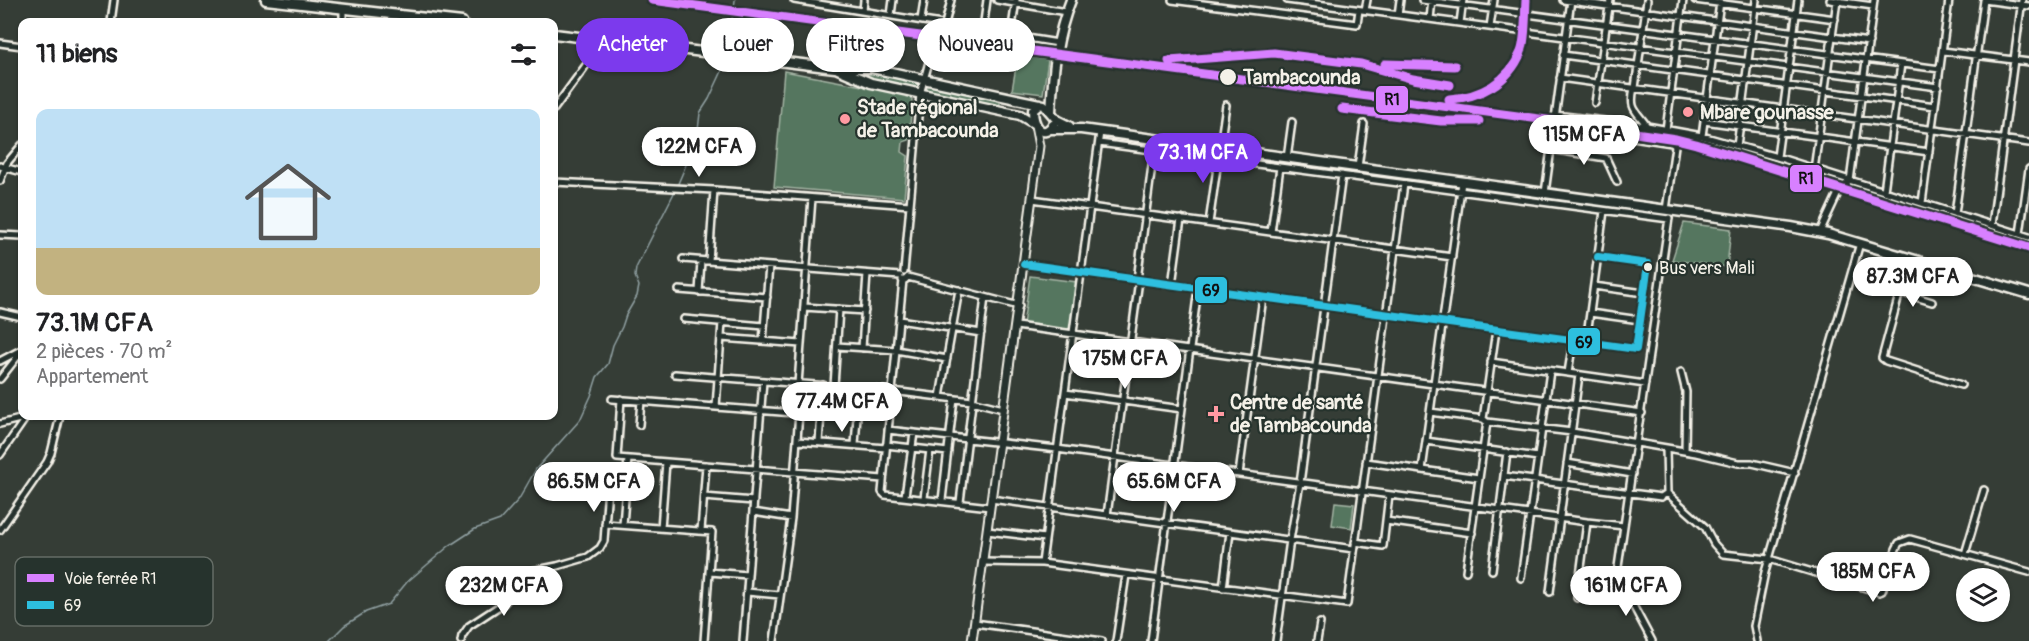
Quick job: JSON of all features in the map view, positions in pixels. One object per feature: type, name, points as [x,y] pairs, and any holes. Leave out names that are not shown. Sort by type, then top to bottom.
[{"type":"highway","points":[[266,0],[344,4],[436,18]]},
{"type":"highway","points":[[1049,130],[1054,121],[1051,113],[1051,89],[1058,43],[1071,0]]},
{"type":"highway","points":[[558,34],[576,37]]},
{"type":"highway","points":[[689,50],[806,65]]},
{"type":"highway","points":[[845,72],[871,83],[1020,115],[1039,129],[1081,129]]},
{"type":"highway","points":[[891,72],[1041,104],[1046,106],[1062,124],[1081,129],[1545,193],[1668,213],[1820,232],[2029,294]]},
{"type":"highway","points":[[1035,124],[1033,110],[1041,104],[1051,89]]},
{"type":"main road","points":[[1035,124],[1039,146]]},
{"type":"main road","points":[[972,641],[1039,146],[1043,135],[1049,130]]},
{"type":"street","points":[[112,18],[114,0]]},
{"type":"street","points":[[794,0],[833,3],[863,11],[917,19]]},
{"type":"street","points":[[863,11],[864,0]]},
{"type":"street","points":[[891,15],[893,0]]},
{"type":"street","points":[[921,18],[924,0]]},
{"type":"street","points":[[946,18],[951,0]]},
{"type":"street","points":[[985,18],[987,0]]},
{"type":"street","points":[[997,0],[1066,12]]},
{"type":"street","points":[[1172,0],[1357,24],[1366,0]]},
{"type":"street","points":[[1239,9],[1240,0]]},
{"type":"street","points":[[1287,0],[1320,4],[1336,3],[1362,10],[1938,87]]},
{"type":"street","points":[[1398,15],[1400,0]]},
{"type":"street","points":[[1422,0],[1463,3],[1568,20],[1940,69]]},
{"type":"street","points":[[1491,27],[1494,0]]},
{"type":"street","points":[[1563,0],[1610,3],[1646,11],[1869,42]]},
{"type":"street","points":[[1647,0],[1632,105],[1634,111],[1647,126]]},
{"type":"street","points":[[1666,130],[1683,0]]},
{"type":"street","points":[[1695,0],[1835,19]]},
{"type":"street","points":[[1737,146],[1756,0]]},
{"type":"street","points":[[1777,157],[1798,0]]},
{"type":"street","points":[[1814,170],[1835,19],[1835,0],[1874,3],[1850,181],[1840,189],[1820,232]]},
{"type":"street","points":[[1922,203],[1949,0]]},
{"type":"street","points":[[1955,214],[1984,0],[2021,3],[2029,6]]},
{"type":"street","points":[[1430,19],[1432,1]]},
{"type":"street","points":[[1545,193],[1571,1]]},
{"type":"street","points":[[1014,18],[1016,2]]},
{"type":"street","points":[[1702,136],[1720,2]]},
{"type":"street","points":[[1460,23],[1463,3]]},
{"type":"street","points":[[1595,103],[1610,3]]},
{"type":"street","points":[[1992,225],[2021,3]]},
{"type":"street","points":[[1318,19],[1320,4]]},
{"type":"street","points":[[1035,39],[1058,43]]},
{"type":"street","points":[[0,43],[18,45]]},
{"type":"street","points":[[1942,51],[2029,62]]},
{"type":"street","points":[[1563,55],[1935,106]]},
{"type":"street","points":[[1884,191],[1901,64]]},
{"type":"street","points":[[558,104],[581,72]]},
{"type":"street","points":[[925,72],[920,94],[883,494],[960,502],[1049,507],[1354,549]]},
{"type":"street","points":[[1560,78],[2029,143]]},
{"type":"street","points":[[1209,223],[1226,105]]},
{"type":"street","points":[[1555,115],[1647,126],[1702,136],[1777,157],[2029,237]]},
{"type":"street","points":[[1704,121],[1929,152]]},
{"type":"street","points":[[1287,158],[1292,122]]},
{"type":"street","points":[[1358,167],[1364,124]]},
{"type":"street","points":[[1554,124],[1672,143],[1675,146],[1642,413],[1635,443],[1618,559],[1622,582],[1652,641]]},
{"type":"street","points":[[1582,154],[1585,129]]},
{"type":"street","points":[[1042,563],[1100,132]]},
{"type":"street","points":[[1099,143],[1604,211],[1668,213]]},
{"type":"street","points":[[0,181],[2,167],[18,149]]},
{"type":"street","points":[[1550,149],[1608,159],[1617,182]]},
{"type":"street","points":[[1107,515],[1154,150]]},
{"type":"street","points":[[2,167],[18,170]]},
{"type":"street","points":[[1271,232],[1280,167]]},
{"type":"street","points":[[2020,234],[2029,173]]},
{"type":"street","points":[[1276,641],[1342,175]]},
{"type":"street","points":[[558,182],[714,190],[910,206]]},
{"type":"street","points":[[1422,470],[1462,182]]},
{"type":"street","points":[[983,562],[1042,563],[1347,604],[1404,184]]},
{"type":"street","points":[[709,261],[714,190]]},
{"type":"street","points":[[798,384],[812,198]]},
{"type":"street","points":[[1032,199],[1452,257]]},
{"type":"street","points":[[1586,342],[1604,211]]},
{"type":"street","points":[[1172,285],[1181,219]]},
{"type":"street","points":[[0,234],[18,236]]},
{"type":"street","points":[[1757,641],[1754,626],[1765,572],[1860,243]]},
{"type":"street","points":[[1024,264],[1636,350],[1648,264],[1598,257]]},
{"type":"street","points":[[1909,258],[1882,358],[1961,385]]},
{"type":"street","points":[[683,259],[904,276],[1019,306]]},
{"type":"street","points":[[699,291],[701,261]]},
{"type":"street","points":[[763,341],[769,266]]},
{"type":"street","points":[[862,348],[867,274]]},
{"type":"street","points":[[1594,286],[1644,293]]},
{"type":"street","points":[[1151,641],[1198,289]]},
{"type":"street","points":[[679,290],[766,297]]},
{"type":"street","points":[[940,397],[959,290]]},
{"type":"street","points":[[1900,292],[1932,302]]},
{"type":"street","points":[[960,502],[986,297]]},
{"type":"street","points":[[1239,474],[1263,297]]},
{"type":"street","points":[[804,307],[865,312]]},
{"type":"street","points":[[834,386],[839,309]]},
{"type":"street","points":[[0,312],[18,316]]},
{"type":"street","points":[[1590,313],[1641,320]]},
{"type":"street","points":[[684,320],[764,326]]},
{"type":"street","points":[[899,320],[981,333]]},
{"type":"street","points":[[716,407],[722,322]]},
{"type":"street","points":[[1016,326],[1642,413]]},
{"type":"street","points":[[1466,571],[1496,330]]},
{"type":"street","points":[[721,338],[801,344]]},
{"type":"street","points":[[1568,373],[1573,340]]},
{"type":"street","points":[[837,346],[896,350],[947,358]]},
{"type":"street","points":[[0,362],[18,352]]},
{"type":"street","points":[[0,379],[18,355]]},
{"type":"street","points":[[1491,362],[1645,384]]},
{"type":"street","points":[[1521,578],[1550,370]]},
{"type":"street","points":[[1681,372],[1686,392],[1685,451]]},
{"type":"street","points":[[675,374],[892,391],[972,401],[1003,409]]},
{"type":"street","points":[[1550,592],[1580,375]]},
{"type":"street","points":[[743,641],[763,381]]},
{"type":"street","points":[[819,442],[823,386]]},
{"type":"street","points":[[855,445],[859,388]]},
{"type":"street","points":[[1065,393],[1182,409]]},
{"type":"street","points":[[612,399],[821,415]]},
{"type":"street","points":[[621,399],[617,458],[883,479]]},
{"type":"street","points":[[942,500],[954,399]]},
{"type":"street","points":[[639,425],[640,401]]},
{"type":"street","points":[[1430,412],[1541,430],[1572,432],[1685,451],[1738,464],[1752,463],[1795,472]]},
{"type":"street","points":[[774,641],[791,518],[799,413]]},
{"type":"street","points":[[0,424],[18,419]]},
{"type":"street","points":[[0,455],[26,420]]},
{"type":"street","points":[[0,530],[47,462],[59,420]]},
{"type":"street","points":[[888,430],[1057,449],[1624,526]]},
{"type":"street","points":[[905,496],[914,433]]},
{"type":"street","points":[[797,441],[948,452]]},
{"type":"street","points":[[1426,441],[1538,457]]},
{"type":"street","points":[[1666,448],[1667,493],[1705,527],[1714,544],[1723,554],[1769,559],[1879,592],[1882,591],[1896,549],[1904,540],[1917,539],[2029,572]]},
{"type":"street","points":[[924,498],[930,450]]},
{"type":"street","points":[[1492,570],[1507,452]]},
{"type":"street","points":[[623,525],[628,459]]},
{"type":"street","points":[[661,528],[666,462]]},
{"type":"street","points":[[1366,462],[1479,478]]},
{"type":"street","points":[[1567,463],[1632,474]]},
{"type":"street","points":[[701,531],[706,465]]},
{"type":"street","points":[[1504,476],[1661,497],[1667,493]]},
{"type":"street","points":[[461,641],[469,626],[504,603],[532,571],[557,566],[593,554],[600,548],[604,541],[608,487]]},
{"type":"street","points":[[1965,554],[1984,490]]},
{"type":"street","points":[[1355,542],[1383,546],[1389,495]]},
{"type":"street","points":[[704,498],[753,501]]},
{"type":"street","points":[[753,512],[791,518]]},
{"type":"street","points":[[1386,520],[1472,532]]},
{"type":"street","points":[[1576,598],[1587,522]]},
{"type":"street","points":[[605,524],[712,532],[704,641]]},
{"type":"street","points":[[987,531],[1045,538]]},
{"type":"street","points":[[1223,588],[1230,532]]},
{"type":"street","points":[[709,572],[748,575]]},
{"type":"street","points":[[1116,641],[1126,574]]},
{"type":"street","points":[[747,592],[780,595]]},
{"type":"street","points":[[975,623],[1102,641]]},
{"type":"street","points":[[1317,641],[1320,623]]},
{"type":"green space","points":[[1035,58],[1048,60],[1043,94],[1012,90],[1015,72],[1035,72]]},
{"type":"green space","name":"Stade régional de Tambacounda","points":[[784,72],[909,95],[912,100],[909,140],[903,142],[902,152],[908,156],[904,198],[774,187]]},
{"type":"green space","points":[[865,72],[875,72],[920,82],[918,89],[868,81],[862,76]]},
{"type":"green space","points":[[925,81],[1001,98],[999,108],[921,92]]},
{"type":"green space","points":[[1684,223],[1731,229],[1727,267],[1672,260]]},
{"type":"green space","points":[[1030,276],[1077,282],[1071,331],[1023,325]]},
{"type":"green space","points":[[1335,502],[1354,504],[1351,528],[1332,525]]},
{"type":"waterway","points":[[734,8],[735,0]]},
{"type":"waterway","points":[[732,18],[733,14]]},
{"type":"waterway","points":[[677,186],[697,139],[700,113],[722,72]]},
{"type":"waterway","points":[[329,641],[344,626],[366,612],[389,604],[407,582],[449,546],[475,529],[500,520],[519,499],[536,469],[580,420],[597,377],[608,364],[613,345],[637,296],[639,286],[635,276],[636,268],[675,191]]},
{"type":"rail line","name":"R1","points":[[652,0],[1676,139],[2029,248]]},
{"type":"rail line","name":"R1","points":[[1449,99],[1482,92],[1509,72],[1523,47],[1526,0]]},
{"type":"rail line","name":"R1","points":[[1169,61],[1274,53],[1361,64],[1413,79],[1450,85]]},
{"type":"rail line","name":"R1","points":[[1385,64],[1455,66]]},
{"type":"rail line","name":"R1","points":[[1342,109],[1441,121],[1479,121]]},
{"type":"transit line","name":"69","points":[[1024,264],[1636,349],[1648,264],[1598,257]]},
{"type":"place","name":"Tambacounda","points":[[1228,77]]},
{"type":"place","name":"Mbare gounasse","points":[[1688,112]]},
{"type":"place","name":"Stade régional de Tambacounda","points":[[845,119]]},
{"type":"place","name":"Bus vers Mali","points":[[1648,267]]},
{"type":"place","name":"Centre de santé de Tambacounda","points":[[1216,414]]}]
